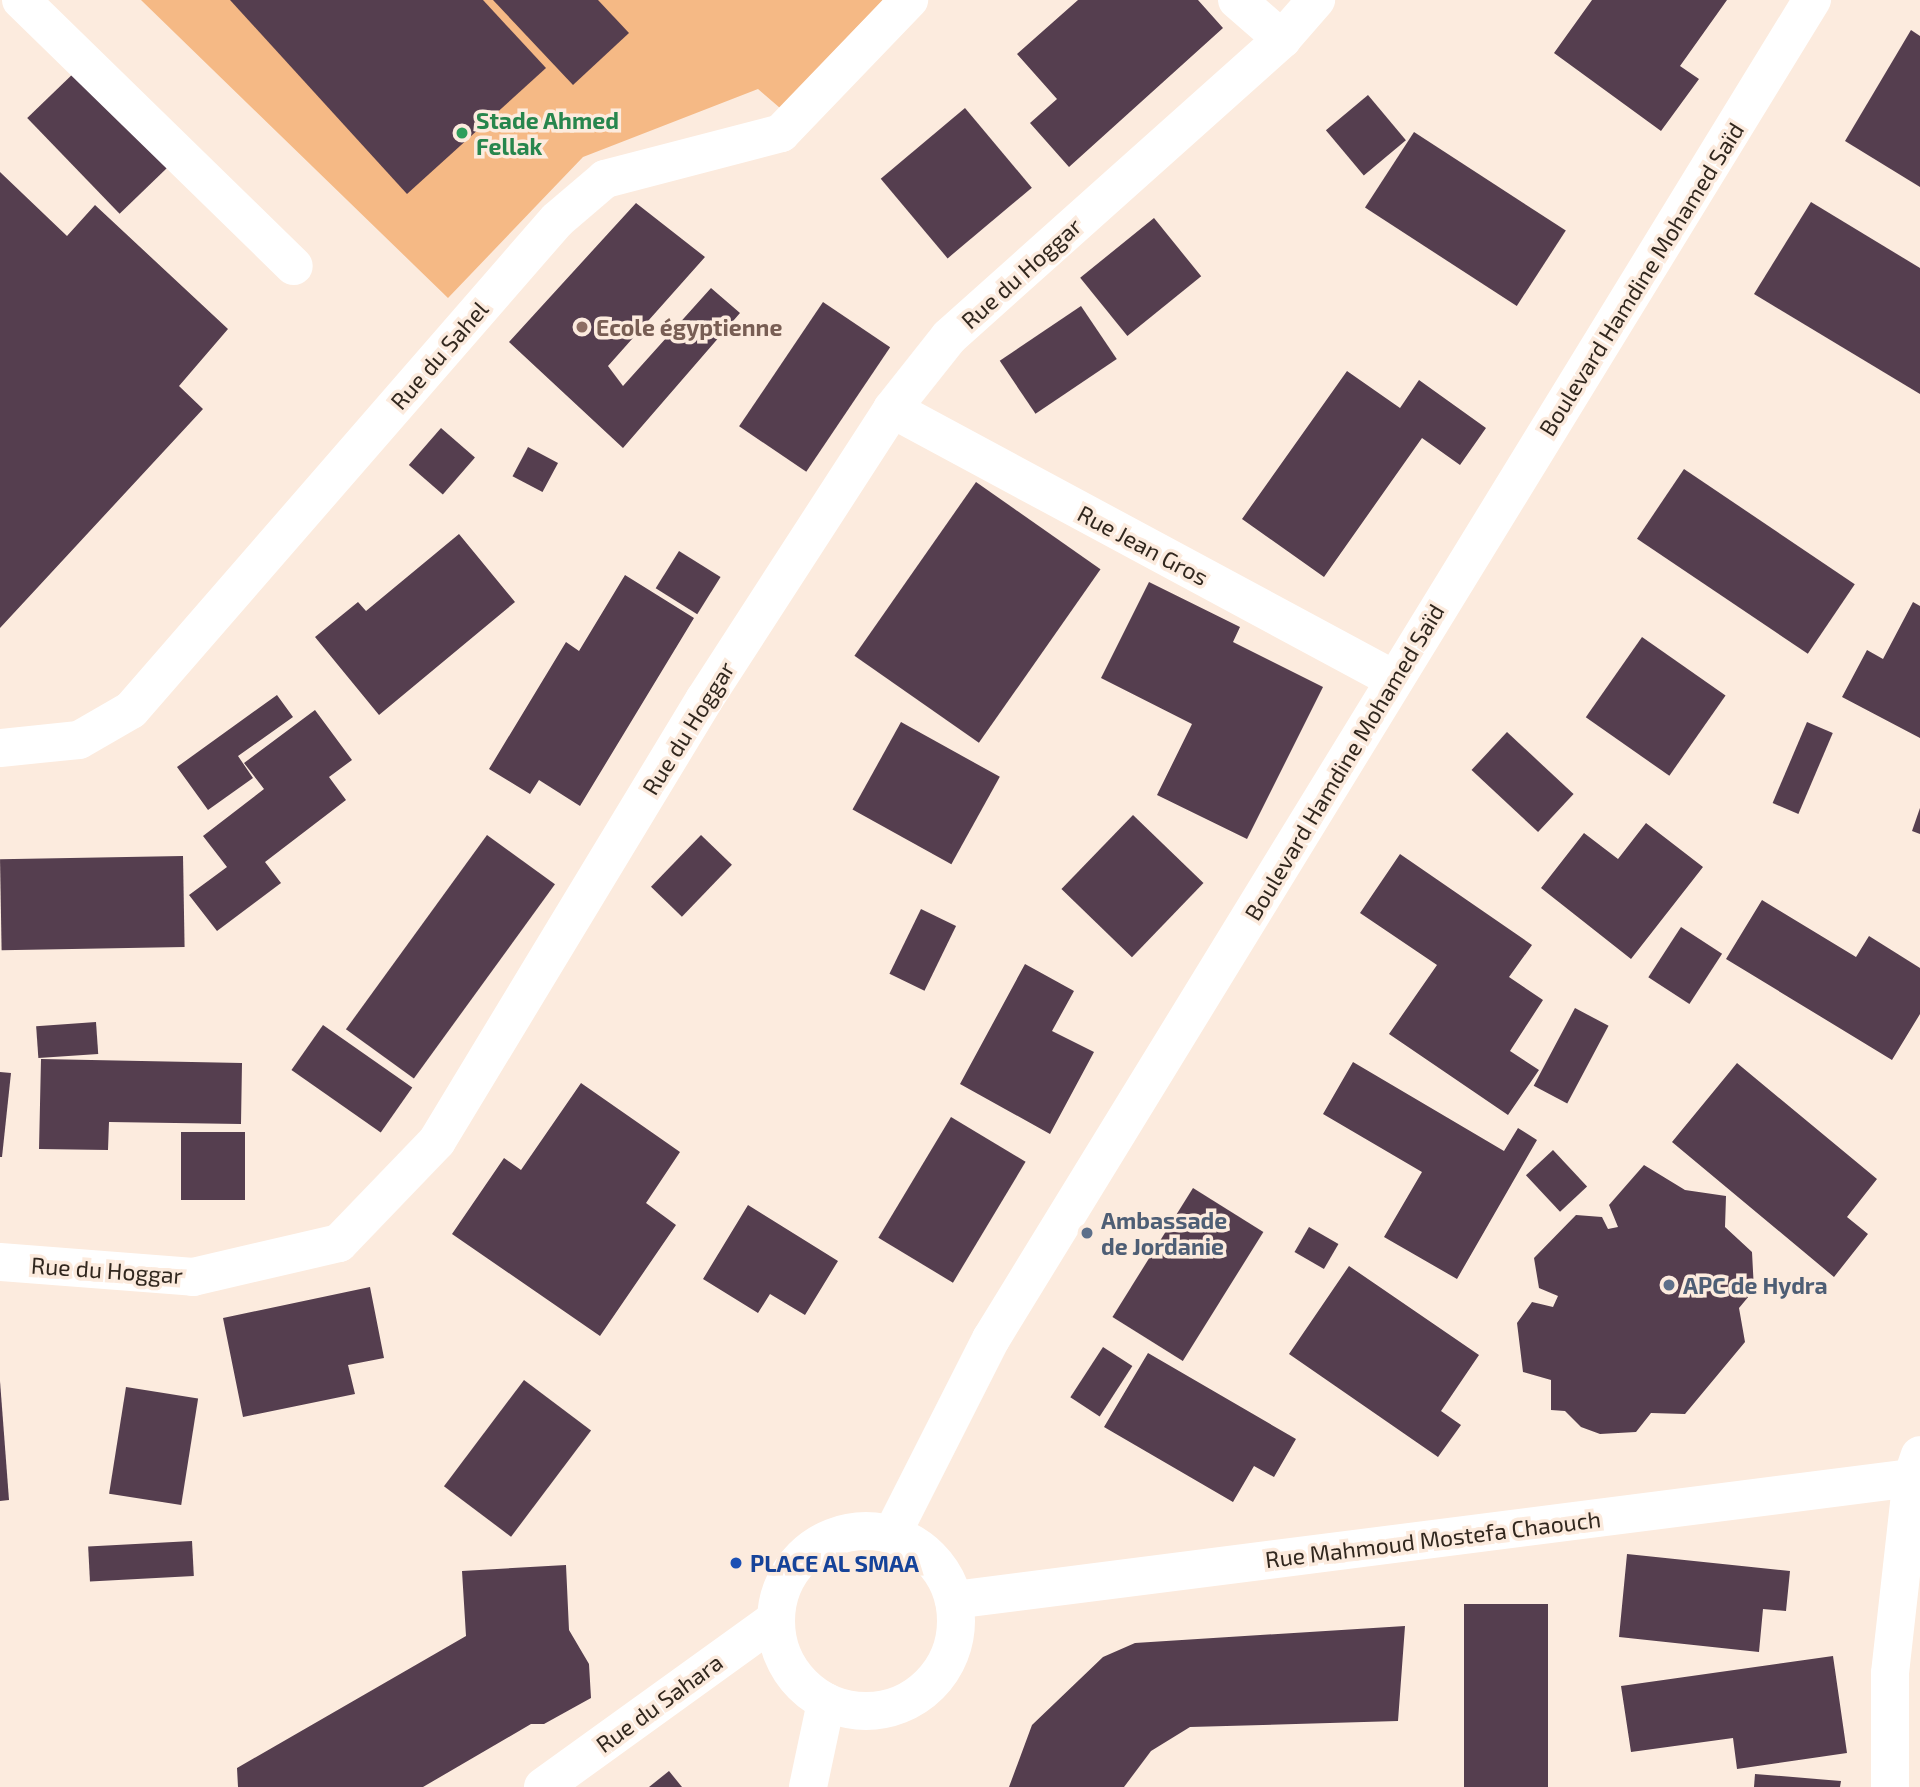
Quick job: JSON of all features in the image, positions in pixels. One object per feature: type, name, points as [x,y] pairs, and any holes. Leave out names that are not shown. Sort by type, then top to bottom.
[{"type":"street","points":[[21,0],[294,266]]},
{"type":"street","name":"Rue du Sahel","points":[[0,748],[79,740],[131,710],[557,220],[606,178],[781,133],[808,109],[909,0]]},
{"type":"street","points":[[1237,0],[1282,39]]},
{"type":"street","name":"Rue du Hoggar","points":[[0,1262],[193,1277],[339,1243],[437,1141],[704,700],[892,409],[949,337],[1282,39],[1316,0]]},
{"type":"street","name":"Boulevard Hamdine Mohamed Saïd","points":[[892,1534],[991,1339],[1812,0]]},
{"type":"street","name":"Rue Jean Gros","points":[[892,409],[1395,680]]},
{"type":"street","points":[[1890,1787],[1890,1673],[1917,1468]]},
{"type":"street","name":"Rue Mahmoud Mostefa Chaouch","points":[[954,1600],[1917,1468]]},
{"type":"street","points":[[863,1530],[892,1534],[920,1548],[942,1571],[954,1600],[954,1638],[949,1657],[934,1681],[911,1700],[883,1710],[854,1710],[826,1702],[800,1682],[782,1652],[776,1619],[789,1573],[808,1550],[834,1536],[863,1530]]},
{"type":"street","name":"Rue du Sahara","points":[[543,1787],[776,1619]]},
{"type":"street","points":[[808,1787],[826,1702]]},
{"type":"shaded area","name":"Stade Ahmed Fellak","points":[[141,0],[883,0],[780,108],[758,89],[583,157],[448,298]]},
{"type":"building","points":[[230,0],[483,0],[546,68],[407,194]]},
{"type":"building","points":[[493,0],[598,0],[629,33],[573,85]]},
{"type":"building","points":[[1078,0],[1198,0],[1223,28],[1069,167],[1030,123],[1057,99],[1017,54]]},
{"type":"building","points":[[1592,0],[1727,0],[1680,66],[1699,79],[1661,131],[1554,53]]},
{"type":"building","points":[[1911,30],[1920,36],[1920,187],[1845,141]]},
{"type":"building","points":[[79,68],[171,164],[120,214],[27,118]]},
{"type":"building","points":[[1368,95],[1406,140],[1364,176],[1326,130]]},
{"type":"building","points":[[965,108],[1032,188],[948,258],[881,179]]},
{"type":"building","points":[[1414,132],[1566,231],[1517,306],[1365,207]]},
{"type":"building","points":[[0,172],[67,236],[95,205],[228,329],[179,386],[203,409],[0,628]]},
{"type":"building","points":[[1811,202],[1920,268],[1920,394],[1754,294]]},
{"type":"building","name":"Ecole égyptienne","points":[[636,203],[705,257],[608,366],[623,386],[711,288],[740,313],[623,448],[509,342]]},
{"type":"building","points":[[1154,218],[1201,276],[1127,336],[1080,278]]},
{"type":"building","points":[[823,302],[890,347],[806,472],[739,426]]},
{"type":"building","points":[[1081,306],[1117,359],[1036,414],[1000,361]]},
{"type":"building","points":[[1347,371],[1400,408],[1419,380],[1486,428],[1460,465],[1422,438],[1324,577],[1242,519]]},
{"type":"building","points":[[441,428],[475,458],[443,495],[409,465]]},
{"type":"building","points":[[528,447],[558,463],[543,492],[513,476]]},
{"type":"building","points":[[1684,469],[1855,584],[1808,654],[1637,539]]},
{"type":"building","points":[[976,482],[1101,569],[979,743],[854,656]]},
{"type":"building","points":[[459,534],[515,602],[379,715],[315,637],[358,602],[366,611]]},
{"type":"building","points":[[679,551],[721,577],[697,614],[656,588]]},
{"type":"building","points":[[625,575],[694,618],[580,806],[539,780],[530,794],[489,769],[566,642],[579,651]]},
{"type":"building","points":[[1149,582],[1240,627],[1233,642],[1323,687],[1247,839],[1157,795],[1192,724],[1101,678]]},
{"type":"building","points":[[1913,602],[1920,606],[1920,738],[1842,697],[1867,650],[1883,659]]},
{"type":"building","points":[[1642,637],[1726,696],[1669,776],[1586,717]]},
{"type":"building","points":[[277,695],[293,717],[238,756],[253,778],[208,810],[177,767]]},
{"type":"building","points":[[315,710],[352,760],[329,777],[346,800],[265,862],[281,883],[217,931],[189,895],[227,867],[203,836],[264,789],[244,763]]},
{"type":"building","points":[[901,722],[1000,777],[951,864],[853,809]]},
{"type":"building","points":[[1807,722],[1833,733],[1798,814],[1773,803]]},
{"type":"building","points":[[1507,732],[1574,794],[1538,832],[1472,770]]},
{"type":"building","points":[[1920,808],[1920,834],[1912,831]]},
{"type":"building","points":[[1133,815],[1203,883],[1132,957],[1061,889]]},
{"type":"building","points":[[1646,823],[1703,867],[1631,959],[1541,888],[1584,833],[1618,859]]},
{"type":"building","points":[[487,835],[555,884],[414,1079],[346,1029]]},
{"type":"building","points":[[701,835],[732,865],[682,917],[651,887]]},
{"type":"building","points":[[1400,854],[1532,945],[1509,977],[1543,1000],[1510,1051],[1539,1070],[1508,1115],[1389,1034],[1437,965],[1360,913]]},
{"type":"building","points":[[183,856],[185,947],[2,950],[0,859]]},
{"type":"building","points":[[1762,900],[1856,957],[1869,936],[1920,968],[1920,1014],[1892,1060],[1726,959]]},
{"type":"building","points":[[921,909],[956,926],[924,991],[889,974]]},
{"type":"building","points":[[1681,927],[1722,954],[1689,1004],[1648,977]]},
{"type":"building","points":[[1025,964],[1074,991],[1052,1031],[1094,1052],[1050,1134],[960,1084]]},
{"type":"building","points":[[1575,1008],[1609,1026],[1567,1104],[1534,1086]]},
{"type":"building","points":[[96,1022],[98,1054],[38,1058],[36,1026]]},
{"type":"building","points":[[323,1025],[412,1088],[381,1133],[291,1070]]},
{"type":"building","points":[[41,1059],[242,1063],[241,1124],[109,1122],[108,1150],[39,1149]]},
{"type":"building","points":[[1353,1062],[1504,1151],[1518,1128],[1537,1140],[1457,1279],[1384,1237],[1422,1172],[1323,1114]]},
{"type":"building","points":[[1737,1063],[1877,1179],[1847,1217],[1868,1234],[1834,1277],[1672,1142]]},
{"type":"building","points":[[0,1072],[11,1073],[2,1157],[0,1157]]},
{"type":"building","points":[[581,1083],[680,1152],[646,1203],[676,1225],[600,1336],[452,1234],[504,1158],[521,1170]]},
{"type":"building","points":[[951,1117],[1026,1162],[953,1283],[878,1238]]},
{"type":"building","points":[[181,1132],[245,1132],[245,1200],[181,1200]]},
{"type":"building","points":[[1553,1150],[1587,1187],[1560,1212],[1526,1175]]},
{"type":"building","points":[[1644,1165],[1685,1190],[1726,1196],[1725,1227],[1752,1252],[1754,1290],[1739,1308],[1745,1342],[1685,1414],[1651,1413],[1636,1432],[1600,1434],[1581,1427],[1565,1411],[1551,1410],[1551,1380],[1523,1372],[1517,1323],[1532,1302],[1553,1307],[1558,1296],[1539,1288],[1534,1258],[1576,1215],[1602,1217],[1608,1229],[1618,1227],[1609,1205]]},
{"type":"building","points":[[1193,1188],[1263,1232],[1183,1361],[1112,1317]]},
{"type":"building","points":[[748,1205],[838,1261],[805,1315],[770,1294],[758,1313],[703,1279]]},
{"type":"building","points":[[1309,1227],[1338,1244],[1324,1269],[1294,1252]]},
{"type":"building","points":[[1349,1266],[1479,1355],[1441,1411],[1461,1425],[1438,1457],[1289,1354]]},
{"type":"building","points":[[370,1287],[384,1358],[348,1365],[355,1394],[243,1417],[223,1318]]},
{"type":"building","points":[[1103,1347],[1132,1366],[1100,1416],[1070,1397]]},
{"type":"building","points":[[1148,1353],[1296,1439],[1274,1477],[1254,1466],[1233,1502],[1104,1427]]},
{"type":"building","points":[[524,1380],[591,1431],[511,1537],[444,1486]]},
{"type":"building","points":[[0,1381],[9,1500],[0,1501]]},
{"type":"building","points":[[126,1387],[198,1398],[181,1505],[109,1494]]},
{"type":"building","points":[[192,1541],[194,1576],[90,1581],[88,1546]]},
{"type":"building","points":[[1627,1554],[1790,1571],[1786,1611],[1763,1609],[1759,1652],[1619,1637]]},
{"type":"building","points":[[566,1565],[569,1630],[589,1664],[591,1698],[544,1724],[531,1724],[423,1787],[238,1787],[237,1768],[466,1636],[462,1571]]},
{"type":"building","points":[[1464,1604],[1548,1604],[1548,1787],[1464,1787]]},
{"type":"building","points":[[1405,1626],[1398,1721],[1190,1727],[1151,1751],[1124,1787],[1009,1787],[1032,1725],[1103,1657],[1135,1643]]},
{"type":"building","points":[[1833,1656],[1847,1753],[1737,1769],[1733,1738],[1631,1752],[1621,1686]]},
{"type":"building","points":[[669,1771],[682,1787],[649,1787]]},
{"type":"building","points":[[1755,1774],[1841,1781],[1840,1787],[1754,1787]]},
{"type":"place","name":"Stade Ahmed Fellak","points":[[462,133]]},
{"type":"place","name":"Ecole égyptienne","points":[[582,327]]},
{"type":"place","name":"Ambassade de Jordanie","points":[[1087,1233]]},
{"type":"place","name":"APC de Hydra","points":[[1669,1285]]},
{"type":"place","name":"PLACE AL SMAA","points":[[736,1563]]}]
